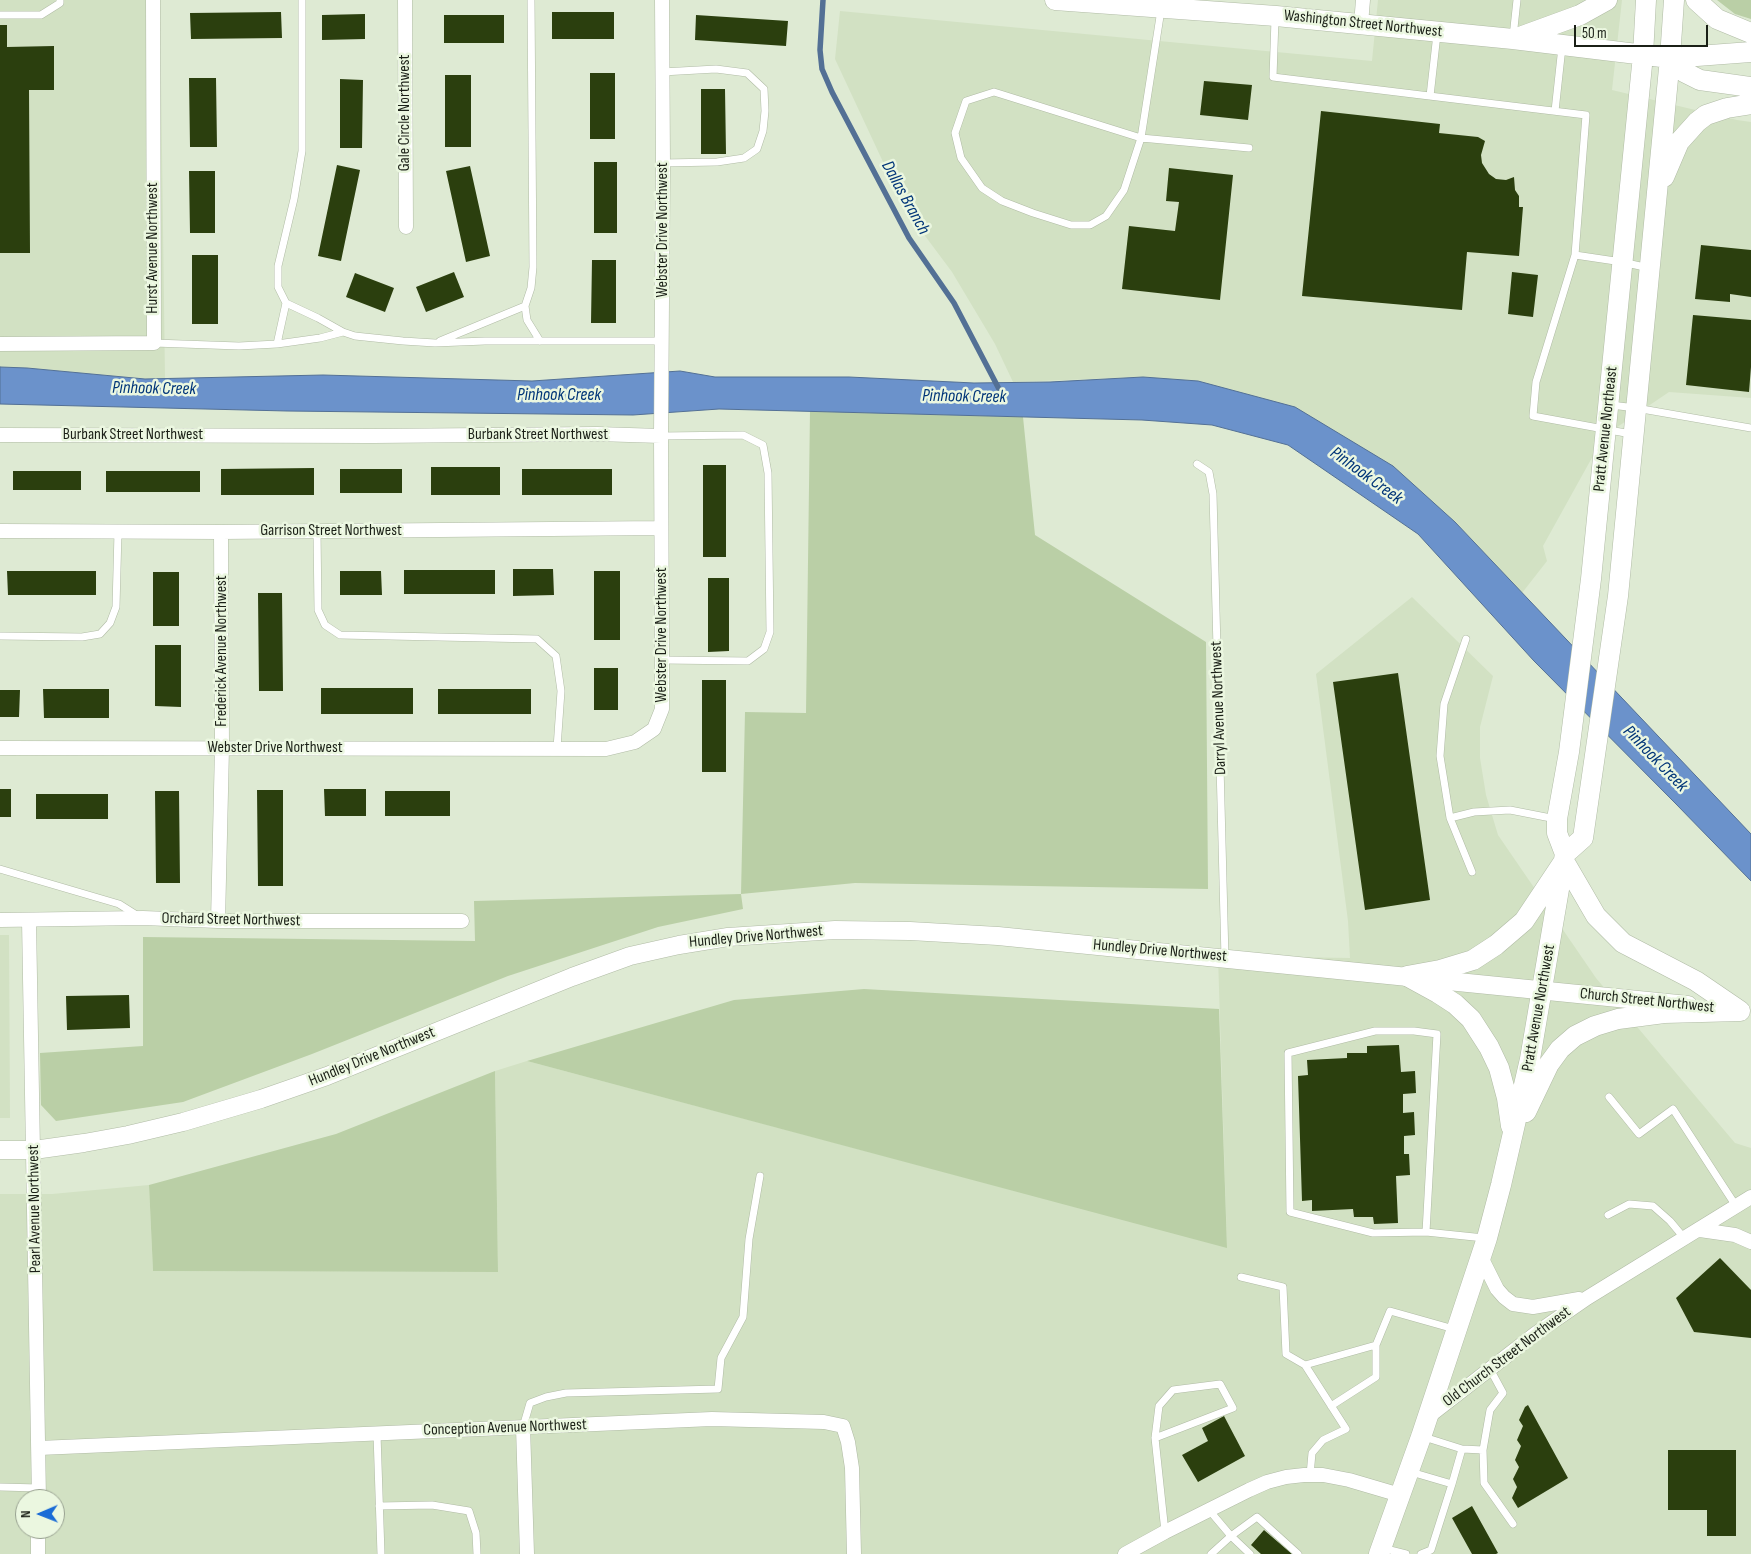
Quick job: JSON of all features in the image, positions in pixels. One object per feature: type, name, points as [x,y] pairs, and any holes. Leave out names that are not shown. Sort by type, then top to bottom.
[{"type":"main road","name":"Washington Street Northwest","points":[[1065,0],[1162,9],[1213,9],[1513,39],[1670,58],[1751,52]]},
{"type":"main road","points":[[1513,39],[1580,15],[1607,0]]},
{"type":"main road","name":"Pratt Avenue Northeast","points":[[1646,0],[1643,54],[1591,579],[1569,752],[1557,819],[1557,833],[1565,858],[1596,916],[1623,943],[1650,959],[1696,981],[1745,1011]]},
{"type":"main road","name":"Pratt Avenue Northeast","points":[[1565,858],[1583,838],[1618,596],[1674,0]]},
{"type":"main road","points":[[1696,0],[1717,20],[1751,33]]},
{"type":"main road","points":[[1670,58],[1684,72],[1700,80],[1751,86]]},
{"type":"main road","points":[[1656,195],[1679,142],[1697,122],[1706,115],[1727,108],[1751,104]]},
{"type":"main road","points":[[1407,976],[1440,970],[1473,960],[1496,945],[1524,921],[1565,858]]},
{"type":"main road","name":"Pratt Avenue Northwest","points":[[1380,1551],[1428,1417],[1484,1247],[1513,1137],[1543,990],[1565,858]]},
{"type":"main road","points":[[1407,976],[1455,1004],[1471,1019],[1489,1047],[1499,1068],[1507,1098],[1513,1137]]},
{"type":"main road","points":[[1513,1137],[1549,1064],[1560,1049],[1575,1036],[1595,1026],[1618,1018],[1664,1013],[1745,1011]]},
{"type":"street","name":"Hurst Avenue Northwest","points":[[153,0],[154,344]]},
{"type":"street","name":"Gale Circle Northwest","points":[[405,0],[406,227]]},
{"type":"street","name":"Webster Drive Northwest","points":[[0,748],[606,748],[635,742],[654,729],[662,709],[662,0]]},
{"type":"street","points":[[1361,24],[1363,0]]},
{"type":"street","points":[[0,344],[154,344]]},
{"type":"street","name":"Burbank Street Northwest","points":[[0,435],[372,436],[597,434],[661,436]]},
{"type":"street","name":"Garrison Street Northwest","points":[[0,531],[222,532],[662,528]]},
{"type":"street","name":"Frederick Avenue Northwest","points":[[218,921],[222,748],[222,532]]},
{"type":"street","name":"Orchard Street Northwest","points":[[0,920],[143,918],[218,921],[462,921]]},
{"type":"street","name":"Pearl Avenue Northwest","points":[[29,920],[39,1489]]},
{"type":"street","name":"Hundley Drive Northwest","points":[[0,1150],[34,1150],[84,1144],[183,1122],[261,1099],[327,1076],[572,977],[630,956],[678,945],[728,937],[835,930],[910,931],[998,936],[1543,990]]},
{"type":"street","name":"Church Street Northwest","points":[[1543,990],[1745,1011]]},
{"type":"street","name":"Old Church Street Northwest","points":[[1428,1417],[1587,1298],[1751,1197]]},
{"type":"street","points":[[1700,1230],[1735,1235],[1751,1242]]},
{"type":"street","name":"Old Church Street Northwest","points":[[1484,1247],[1497,1289],[1513,1304],[1533,1307],[1587,1298]]},
{"type":"street","name":"Conception Avenue Northwest","points":[[39,1448],[712,1419],[824,1422],[843,1426],[852,1468],[854,1554]]},
{"type":"street","points":[[523,1427],[527,1554]]},
{"type":"street","points":[[1126,1554],[1165,1532],[1267,1482],[1286,1477],[1323,1475],[1349,1480],[1400,1495]]},
{"type":"street","points":[[38,1539],[38,1554]]},
{"type":"lane","points":[[0,15],[41,15],[60,3],[60,0]]},
{"type":"lane","points":[[302,0],[302,151],[294,198],[278,266],[278,287],[286,303],[342,332],[355,336],[435,343],[540,341],[662,347]]},
{"type":"lane","points":[[531,0],[533,267],[531,288],[525,306],[527,320],[540,341]]},
{"type":"lane","points":[[1513,39],[1517,0]]},
{"type":"lane","points":[[1162,9],[1141,138],[1124,190],[1106,216],[1090,225],[1071,225],[1002,201],[982,188],[961,158],[955,133],[966,101],[994,92],[1141,138],[1250,148]]},
{"type":"lane","points":[[1276,16],[1273,77],[1586,115],[1575,256],[1536,382],[1533,416],[1634,434]]},
{"type":"lane","points":[[1430,96],[1437,32]]},
{"type":"lane","points":[[1554,111],[1563,45]]},
{"type":"lane","points":[[662,72],[716,68],[747,73],[764,88],[765,112],[763,131],[757,149],[744,158],[717,162],[663,163]]},
{"type":"lane","points":[[1575,256],[1622,262],[1649,268]]},
{"type":"lane","points":[[277,344],[286,303]]},
{"type":"lane","points":[[435,343],[525,306]]},
{"type":"lane","points":[[154,344],[239,346],[277,344],[320,338],[342,332]]},
{"type":"lane","points":[[1608,405],[1751,428]]},
{"type":"lane","name":"Burbank Street Northwest","points":[[661,436],[743,435],[763,445],[768,473],[770,632],[764,649],[748,661],[662,660]]},
{"type":"lane","name":"Darryl Avenue Northwest","points":[[1198,464],[1209,472],[1213,494],[1225,958]]},
{"type":"lane","points":[[317,531],[318,610],[325,625],[340,635],[537,639],[556,656],[560,691],[557,748]]},
{"type":"lane","points":[[0,636],[82,636],[100,634],[110,622],[116,607],[118,532]]},
{"type":"lane","points":[[1466,639],[1444,704],[1440,756],[1450,818],[1472,872]]},
{"type":"lane","points":[[1450,818],[1474,812],[1510,810],[1557,819]]},
{"type":"lane","points":[[0,869],[118,904],[143,918]]},
{"type":"lane","points":[[1426,1232],[1437,1034],[1414,1031],[1375,1031],[1288,1053],[1290,1212],[1373,1233],[1426,1232],[1484,1247]]},
{"type":"lane","points":[[1609,1097],[1639,1134],[1672,1109],[1736,1206]]},
{"type":"lane","points":[[523,1427],[530,1403],[566,1393],[718,1389],[721,1358],[743,1317],[749,1239],[760,1176]]},
{"type":"lane","points":[[1608,1214],[1629,1204],[1653,1206],[1670,1220],[1684,1239]]},
{"type":"lane","points":[[1241,1277],[1283,1286],[1286,1354],[1304,1365],[1346,1429],[1323,1440],[1312,1454],[1310,1475]]},
{"type":"lane","points":[[1331,1406],[1376,1378],[1376,1345],[1390,1311],[1457,1330]]},
{"type":"lane","points":[[1304,1365],[1376,1345]]},
{"type":"lane","points":[[1490,1369],[1503,1393],[1490,1410],[1483,1450],[1484,1482],[1513,1524]]},
{"type":"lane","points":[[1154,1438],[1233,1408],[1220,1384],[1173,1390],[1159,1406],[1154,1438],[1165,1532]]},
{"type":"lane","points":[[377,1434],[380,1554]]},
{"type":"lane","points":[[1421,1437],[1462,1449],[1483,1450]]},
{"type":"lane","points":[[1421,1554],[1430,1550],[1462,1449]]},
{"type":"lane","points":[[1409,1471],[1452,1484]]},
{"type":"lane","points":[[0,1487],[15,1490]]},
{"type":"lane","points":[[379,1506],[432,1505],[469,1511],[476,1533],[477,1554]]},
{"type":"lane","points":[[1210,1510],[1231,1536],[1250,1554]]},
{"type":"lane","points":[[1211,1554],[1257,1517],[1298,1554]]},
{"type":"lane","points":[[1380,1551],[1406,1554]]},
{"type":"shaded area","points":[[0,0],[160,0],[165,379],[0,367]]},
{"type":"shaded area","points":[[1378,0],[1622,0],[1612,90],[1751,122],[1751,398],[1669,392],[1604,436],[1543,546],[1547,561],[1522,593],[1455,522],[1198,381],[1143,377],[1013,382],[995,344],[952,272],[905,209],[835,59],[840,11],[1372,61]]},
{"type":"shaded area","points":[[1717,0],[1751,0],[1751,19],[1735,14]]},
{"type":"shaded area","points":[[810,411],[1023,417],[1035,535],[1206,642],[1208,889],[855,883],[741,894],[745,712],[806,713]]},
{"type":"shaded area","points":[[1412,597],[1493,676],[1480,727],[1480,758],[1486,795],[1498,835],[1596,978],[1735,1143],[1751,1148],[1751,1554],[0,1554],[0,1194],[52,1194],[149,1185],[153,1271],[498,1272],[495,1071],[527,1061],[1227,1247],[1218,956],[1350,958],[1348,921],[1316,674]]},
{"type":"shaded area","points":[[741,894],[743,909],[658,927],[508,976],[312,1054],[183,1102],[56,1121],[41,1105],[40,1053],[143,1046],[143,937],[475,941],[474,901]]},
{"type":"shaded area","points":[[0,935],[9,935],[10,1118],[0,1118]]},
{"type":"shaded area","points":[[864,989],[1219,1009],[1227,1248],[527,1061],[734,1000]]},
{"type":"shaded area","points":[[495,1071],[498,1272],[153,1271],[149,1185],[336,1134]]},
{"type":"water","name":"Pinhook Creek","points":[[0,367],[145,379],[323,375],[532,381],[680,371],[715,377],[849,377],[974,383],[1050,382],[1143,377],[1198,381],[1295,407],[1393,466],[1455,522],[1751,834],[1751,881],[1534,661],[1418,534],[1288,445],[1212,425],[1142,420],[719,409],[633,415],[287,411],[0,404]]},
{"type":"building","points":[[281,12],[282,38],[191,39],[190,13]]},
{"type":"building","points":[[552,12],[614,12],[614,39],[552,39]]},
{"type":"building","points":[[365,14],[365,39],[322,40],[322,15]]},
{"type":"building","points":[[444,15],[504,15],[504,43],[444,43]]},
{"type":"building","points":[[696,15],[788,21],[786,46],[695,40]]},
{"type":"building","points":[[0,25],[7,25],[7,47],[54,46],[54,90],[29,90],[30,253],[0,253]]},
{"type":"building","points":[[590,73],[615,73],[615,139],[590,139]]},
{"type":"building","points":[[445,75],[471,75],[471,147],[445,147]]},
{"type":"building","points":[[189,78],[216,78],[217,147],[190,147]]},
{"type":"building","points":[[340,79],[363,80],[362,148],[340,148]]},
{"type":"building","points":[[1204,81],[1252,85],[1248,120],[1200,115]]},
{"type":"building","points":[[701,89],[725,89],[726,154],[701,154]]},
{"type":"building","points":[[1321,111],[1440,124],[1439,133],[1478,137],[1485,141],[1481,155],[1482,163],[1489,174],[1496,179],[1506,180],[1514,177],[1515,190],[1519,196],[1519,207],[1523,207],[1519,256],[1467,252],[1462,310],[1302,296]]},
{"type":"building","points":[[594,162],[617,162],[617,233],[594,233]]},
{"type":"building","points":[[337,165],[360,170],[341,261],[318,256]]},
{"type":"building","points":[[470,166],[490,256],[466,262],[446,171]]},
{"type":"building","points":[[1169,168],[1233,175],[1220,300],[1122,289],[1129,226],[1175,231],[1179,202],[1166,201]]},
{"type":"building","points":[[189,171],[215,171],[215,233],[190,233]]},
{"type":"building","points":[[1701,245],[1751,250],[1751,297],[1730,294],[1730,302],[1695,299]]},
{"type":"building","points":[[192,255],[218,255],[218,324],[192,324]]},
{"type":"building","points":[[592,260],[616,260],[616,323],[591,323]]},
{"type":"building","points":[[454,272],[464,297],[426,312],[416,287]]},
{"type":"building","points":[[1512,272],[1538,275],[1533,317],[1508,314]]},
{"type":"building","points":[[355,273],[394,288],[385,312],[346,297]]},
{"type":"building","points":[[1693,315],[1751,320],[1749,392],[1686,385]]},
{"type":"building","points":[[703,465],[726,465],[726,557],[703,557]]},
{"type":"building","points":[[431,467],[500,467],[500,495],[431,495]]},
{"type":"building","points":[[314,468],[314,495],[221,495],[221,469]]},
{"type":"building","points":[[340,469],[402,469],[402,493],[340,493]]},
{"type":"building","points":[[522,469],[612,469],[612,495],[522,495]]},
{"type":"building","points":[[13,471],[81,471],[81,490],[13,490]]},
{"type":"building","points":[[106,471],[200,471],[200,492],[106,492]]},
{"type":"building","points":[[513,569],[553,569],[554,595],[513,596]]},
{"type":"building","points":[[404,570],[495,570],[495,594],[404,594]]},
{"type":"building","points":[[7,571],[96,571],[96,595],[8,595]]},
{"type":"building","points":[[340,571],[381,571],[382,595],[340,595]]},
{"type":"building","points":[[594,571],[620,571],[620,640],[594,640]]},
{"type":"building","points":[[153,572],[179,572],[179,626],[153,626]]},
{"type":"building","points":[[708,578],[729,578],[729,651],[708,652]]},
{"type":"building","points":[[258,593],[282,593],[283,691],[259,691]]},
{"type":"building","points":[[155,645],[181,645],[181,707],[155,706]]},
{"type":"building","points":[[594,668],[618,668],[618,710],[594,710]]},
{"type":"building","points":[[1398,673],[1430,900],[1365,910],[1333,682]]},
{"type":"building","points":[[702,680],[726,680],[726,772],[702,772]]},
{"type":"building","points":[[321,688],[413,688],[413,714],[321,714]]},
{"type":"building","points":[[43,689],[109,689],[109,718],[44,718]]},
{"type":"building","points":[[438,689],[531,689],[531,714],[438,714]]},
{"type":"building","points":[[0,690],[20,690],[19,717],[0,717]]},
{"type":"building","points":[[0,789],[11,789],[11,817],[0,817]]},
{"type":"building","points":[[324,789],[366,789],[366,816],[325,816]]},
{"type":"building","points":[[257,790],[283,790],[283,886],[258,886]]},
{"type":"building","points":[[155,791],[179,791],[180,883],[156,883]]},
{"type":"building","points":[[385,791],[450,791],[450,816],[385,816]]},
{"type":"building","points":[[36,794],[108,794],[108,819],[36,819]]},
{"type":"building","points":[[129,995],[130,1028],[67,1030],[66,996]]},
{"type":"building","points":[[1399,1045],[1401,1072],[1415,1071],[1416,1093],[1403,1094],[1403,1113],[1414,1112],[1415,1135],[1404,1136],[1404,1154],[1409,1154],[1410,1175],[1396,1176],[1398,1223],[1374,1224],[1373,1217],[1354,1217],[1353,1209],[1312,1211],[1312,1200],[1302,1201],[1298,1076],[1308,1075],[1307,1060],[1347,1058],[1347,1053],[1367,1053],[1367,1046]]},
{"type":"building","points":[[1720,1258],[1751,1290],[1751,1338],[1694,1332],[1676,1298]]},
{"type":"building","points":[[1528,1405],[1568,1478],[1518,1508],[1512,1498],[1517,1487],[1513,1479],[1519,1467],[1515,1460],[1521,1446],[1517,1440],[1523,1426],[1519,1420],[1525,1407]]},
{"type":"building","points":[[1224,1416],[1245,1456],[1198,1482],[1182,1455],[1208,1441],[1202,1428]]},
{"type":"building","points":[[1668,1450],[1736,1450],[1736,1536],[1707,1536],[1707,1510],[1668,1510]]},
{"type":"building","points":[[1472,1506],[1498,1553],[1472,1554],[1452,1518]]},
{"type":"building","points":[[1264,1530],[1292,1554],[1261,1554],[1251,1545]]},
{"type":"waterway","name":"Dallas Branch","points":[[823,0],[820,50],[822,69],[832,92],[909,238],[954,303],[999,389]]}]
